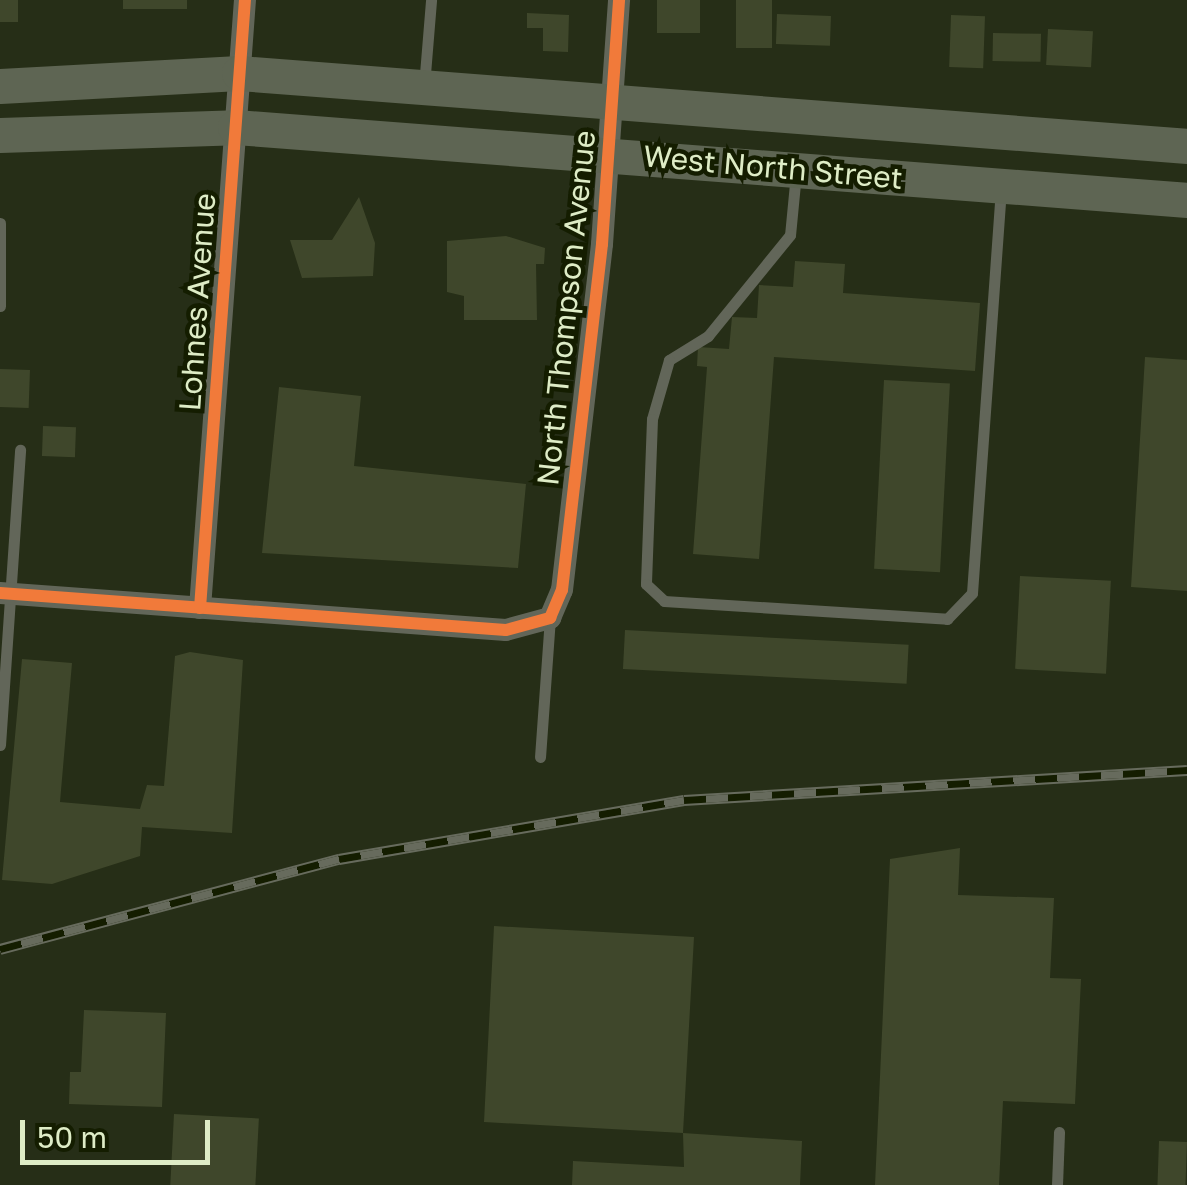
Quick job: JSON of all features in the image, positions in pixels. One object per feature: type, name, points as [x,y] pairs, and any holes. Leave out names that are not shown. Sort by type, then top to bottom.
[{"type":"main road","name":"West North Street","points":[[0,86],[240,73],[1187,146]]},
{"type":"main road","name":"West North Street","points":[[0,135],[234,126],[1187,200]]},
{"type":"street","name":"Lohnes Avenue","points":[[200,608],[245,0]]},
{"type":"street","name":"North Thompson Avenue","points":[[550,618],[562,590],[608,154],[619,0]]},
{"type":"street","points":[[5,594],[506,630],[550,618]]},
{"type":"lane","points":[[424,86],[431,0]]},
{"type":"lane","points":[[796,169],[790,236],[708,336],[669,360],[652,419],[646,584],[664,601],[947,618],[972,593],[1001,186]]},
{"type":"lane","points":[[0,223],[0,306]]},
{"type":"lane","points":[[0,746],[5,594],[20,450]]},
{"type":"lane","points":[[540,758],[550,618]]},
{"type":"lane","points":[[1058,1185],[1059,1132]]},
{"type":"building","points":[[0,0],[18,0],[18,22],[0,22]]},
{"type":"building","points":[[123,0],[187,0],[187,9],[123,9]]},
{"type":"building","points":[[657,0],[700,0],[700,33],[657,33]]},
{"type":"building","points":[[736,0],[772,0],[772,48],[736,48]]},
{"type":"building","points":[[527,13],[569,15],[568,52],[543,51],[543,28],[527,28]]},
{"type":"building","points":[[777,14],[831,16],[830,46],[776,44]]},
{"type":"building","points":[[951,15],[985,16],[983,68],[949,67]]},
{"type":"building","points":[[1048,29],[1093,31],[1091,67],[1046,65]]},
{"type":"building","points":[[993,33],[1041,34],[1041,62],[993,61]]},
{"type":"building","points":[[359,197],[375,243],[373,276],[302,278],[290,240],[332,240]]},
{"type":"building","points":[[506,236],[545,248],[544,264],[536,264],[537,320],[464,320],[464,296],[447,292],[447,241]]},
{"type":"building","points":[[795,261],[845,264],[843,293],[980,303],[975,371],[774,357],[759,559],[693,554],[707,367],[697,366],[698,347],[729,349],[732,317],[757,318],[759,285],[793,287]]},
{"type":"building","points":[[1145,357],[1187,360],[1187,591],[1131,587]]},
{"type":"building","points":[[0,369],[30,370],[29,408],[0,407]]},
{"type":"building","points":[[884,380],[950,383],[940,572],[874,569]]},
{"type":"building","points":[[279,387],[361,396],[354,466],[526,484],[518,568],[262,553]]},
{"type":"building","points":[[43,426],[76,427],[75,457],[42,456]]},
{"type":"building","points":[[1020,576],[1111,581],[1106,674],[1015,669]]},
{"type":"building","points":[[625,630],[909,645],[907,684],[623,669]]},
{"type":"building","points":[[190,652],[243,660],[232,833],[142,827],[140,856],[52,884],[2,880],[22,659],[72,663],[60,802],[140,809],[147,785],[164,786],[175,656]]},
{"type":"building","points":[[960,848],[958,895],[1054,898],[1050,978],[1081,979],[1075,1104],[1003,1101],[999,1185],[875,1185],[890,859]]},
{"type":"building","points":[[494,926],[694,937],[683,1133],[484,1122]]},
{"type":"building","points":[[84,1010],[166,1013],[162,1107],[69,1104],[70,1072],[81,1072]]},
{"type":"building","points":[[174,1114],[259,1118],[255,1185],[170,1185]]},
{"type":"building","points":[[683,1133],[802,1141],[800,1185],[572,1185],[573,1161],[684,1167]]},
{"type":"building","points":[[1159,1141],[1187,1142],[1185,1185],[1157,1185]]},
{"type":"railway","points":[[0,949],[339,859],[684,800],[1187,770]]},
{"type":"cycle path","points":[[200,608],[245,0]]},
{"type":"cycle path","points":[[0,593],[506,630],[550,618],[562,590],[602,244],[619,0]]}]
